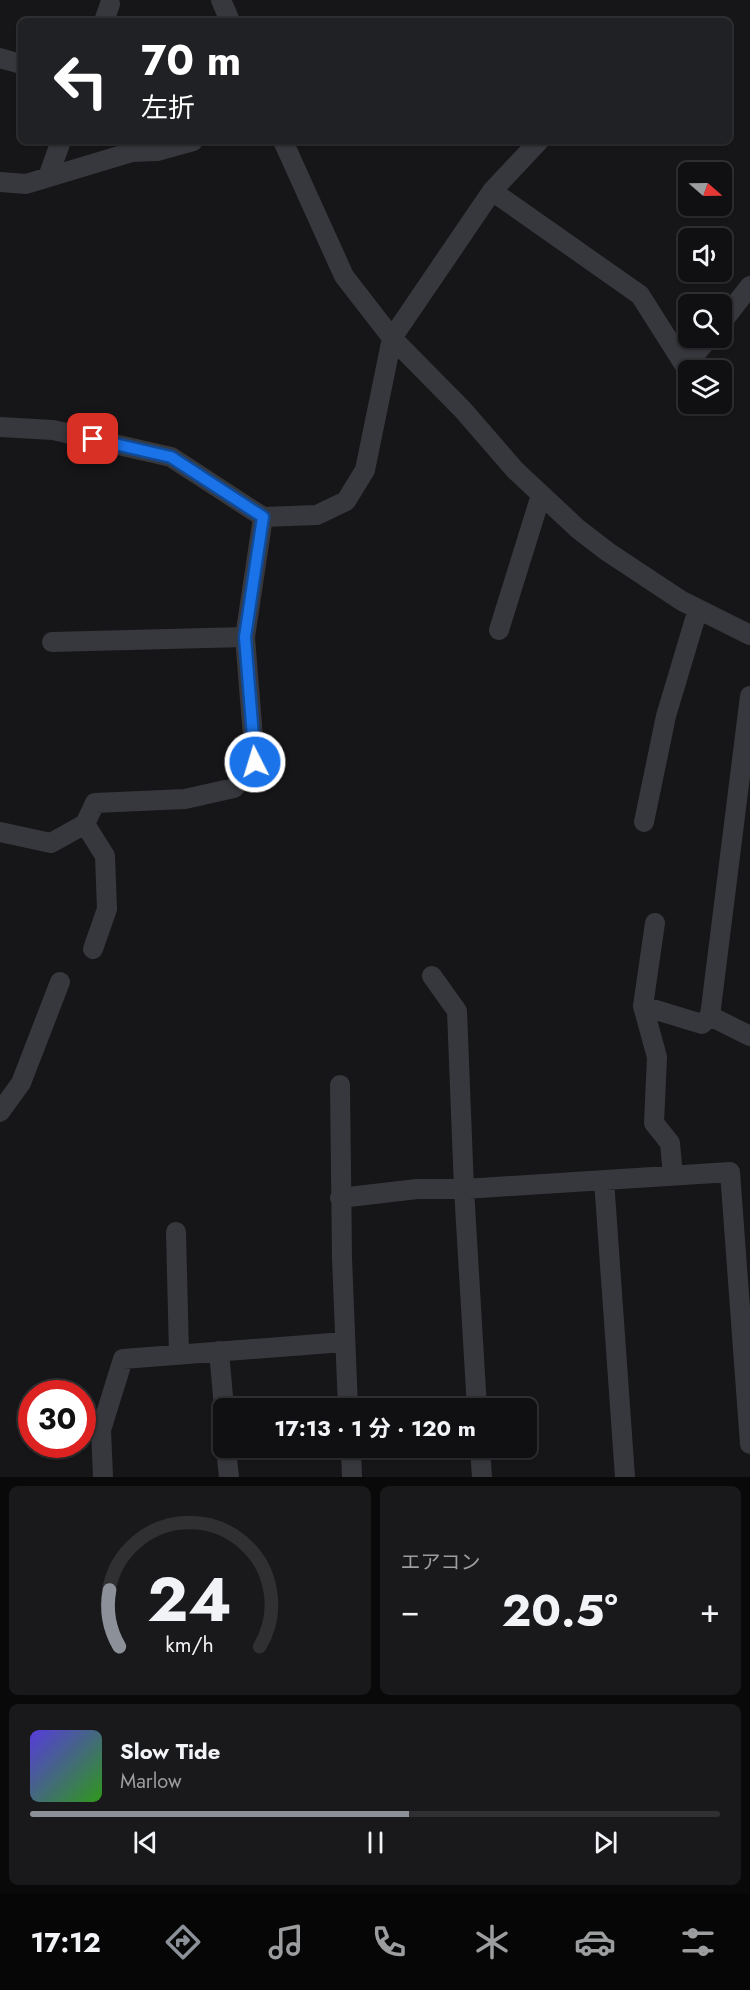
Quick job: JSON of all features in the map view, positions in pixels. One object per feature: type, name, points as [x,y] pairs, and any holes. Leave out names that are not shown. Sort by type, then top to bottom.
[{"type":"street","points":[[221,0],[229,18]]},
{"type":"street","points":[[0,58],[18,63]]},
{"type":"street","points":[[48,177],[60,144]]},
{"type":"street","points":[[0,182],[26,184],[132,152],[157,151],[182,144]]},
{"type":"street","points":[[284,144],[344,276],[392,338],[541,495],[608,552],[698,609],[750,635]]},
{"type":"street","points":[[0,426],[53,430],[171,457],[263,517],[317,515],[346,501],[365,470],[392,338],[492,191],[536,144]]},
{"type":"street","points":[[492,191],[640,295],[685,366],[700,348]]},
{"type":"street","points":[[732,309],[750,286]]},
{"type":"street","points":[[499,630],[541,495]]},
{"type":"street","points":[[0,832],[51,843],[85,824],[95,803],[185,799],[234,788],[255,762],[245,637],[263,517]]},
{"type":"street","points":[[644,822],[666,716],[698,609]]},
{"type":"street","points":[[52,642],[245,637]]},
{"type":"street","points":[[643,1006],[702,1024],[710,1016],[750,696]]},
{"type":"street","points":[[85,824],[105,856],[107,909],[93,949]]},
{"type":"street","points":[[655,924],[643,1006],[657,1057],[654,1124],[670,1143],[673,1176]]},
{"type":"street","points":[[432,976],[457,1011],[464,1189],[476,1398]]},
{"type":"street","points":[[0,1113],[21,1083],[60,982]]},
{"type":"street","points":[[710,1016],[750,1036]]},
{"type":"street","points":[[340,1085],[340,1198],[347,1398]]},
{"type":"street","points":[[340,1198],[417,1189],[464,1189],[730,1172],[750,1444]]},
{"type":"street","points":[[604,1180],[625,1477]]},
{"type":"street","points":[[176,1232],[179,1354]]},
{"type":"street","points":[[103,1477],[101,1430],[123,1359],[344,1342]]},
{"type":"street","points":[[219,1351],[223,1398]]},
{"type":"street","points":[[227,1458],[229,1477]]},
{"type":"street","points":[[351,1458],[352,1477]]},
{"type":"street","points":[[481,1458],[482,1477]]},
{"type":"route","points":[[93,439],[171,457],[263,517],[245,637],[255,762]]}]
